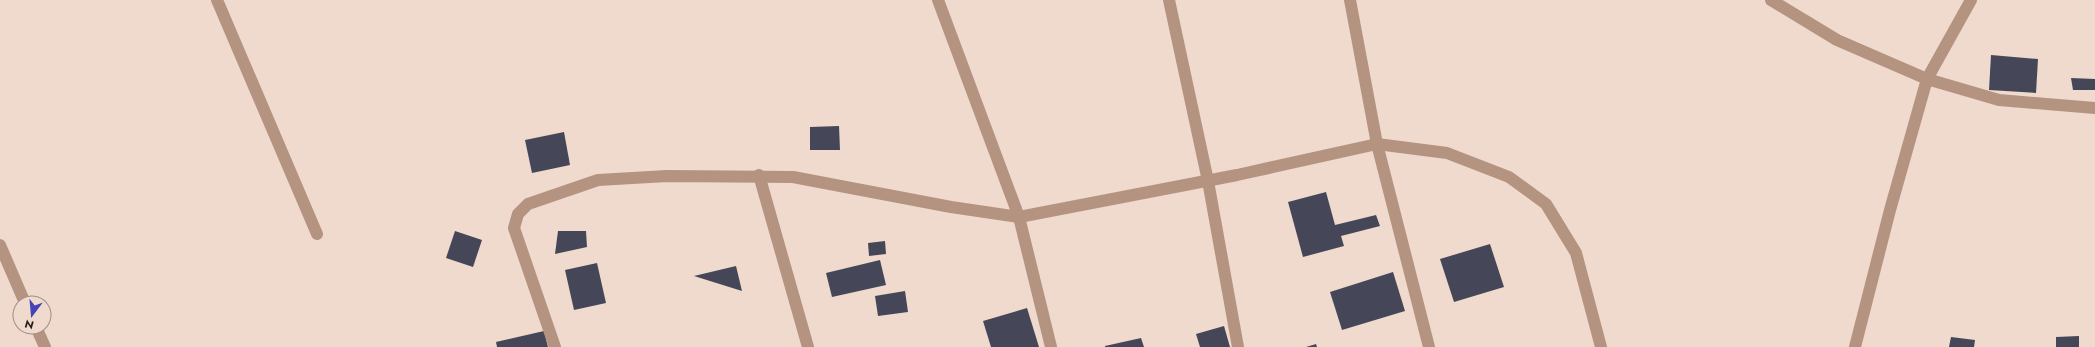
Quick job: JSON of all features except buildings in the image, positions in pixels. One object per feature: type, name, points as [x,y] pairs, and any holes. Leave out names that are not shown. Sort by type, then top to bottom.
[{"type":"street","points":[[217,0],[317,234]]},
{"type":"street","points":[[938,0],[1019,217],[1051,347]]},
{"type":"street","points":[[1169,0],[1208,181],[1238,347]]},
{"type":"street","points":[[1350,0],[1376,144],[1429,347]]},
{"type":"street","points":[[1771,0],[1838,40],[1927,79],[1999,100],[2095,108]]},
{"type":"street","points":[[1855,347],[1890,210],[1927,79],[1971,0]]},
{"type":"street","points":[[554,347],[514,228],[518,214],[528,204],[598,180],[667,176],[759,175],[793,177],[951,207],[1019,217],[1208,181],[1376,144],[1447,154],[1509,177],[1546,204],[1576,253],[1601,347]]},
{"type":"street","points":[[759,175],[808,347]]},
{"type":"street","points":[[0,245],[22,295]]},
{"type":"street","points":[[40,335],[45,347]]}]
